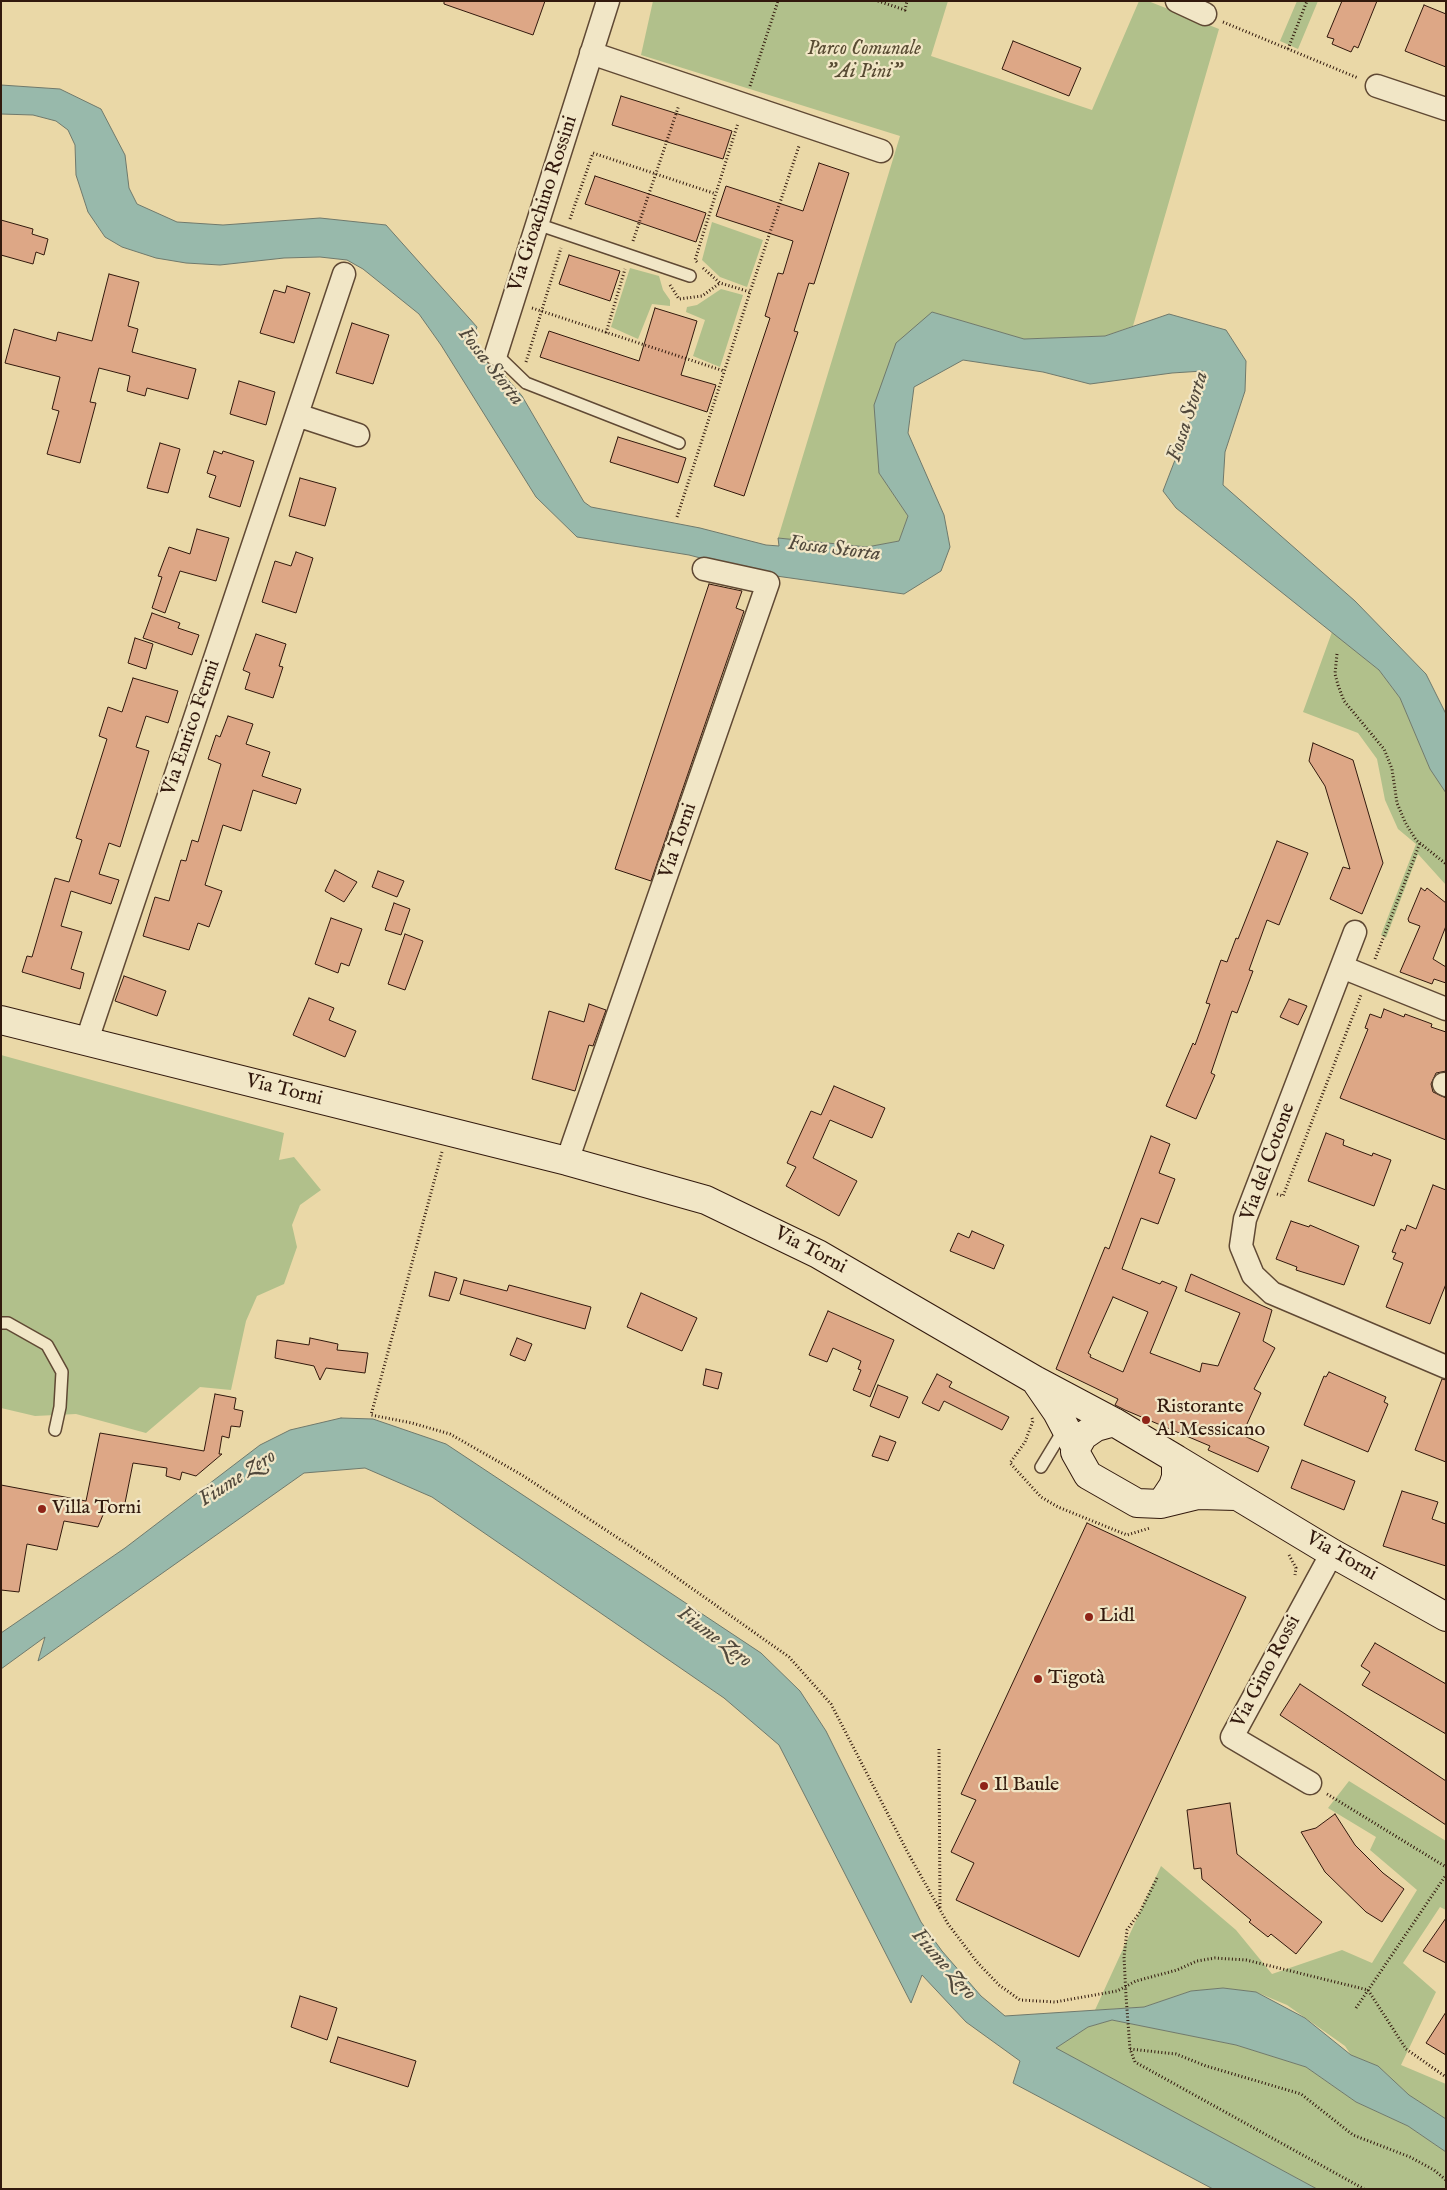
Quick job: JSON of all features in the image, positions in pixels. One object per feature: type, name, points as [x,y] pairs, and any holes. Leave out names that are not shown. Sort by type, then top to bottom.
[{"type":"main road","name":"Via Torni","points":[[1,1020],[568,1161],[706,1200],[818,1254],[1035,1380],[1114,1422],[1332,1553],[1446,1617]]},
{"type":"main road","name":"Via Torni","points":[[1035,1380],[1070,1438],[1075,1452],[1088,1475],[1157,1516],[1198,1495],[1237,1496]]},
{"type":"main road","points":[[1070,1438],[1083,1436],[1096,1427],[1114,1422]]},
{"type":"main road","points":[[1157,1516],[1173,1486],[1176,1477],[1176,1459]]},
{"type":"street","name":"Via Gioachino Rossini","points":[[496,354],[608,1]]},
{"type":"street","points":[[1176,1],[1205,14]]},
{"type":"street","points":[[592,53],[881,151]]},
{"type":"street","points":[[1377,86],[1446,110]]},
{"type":"street","name":"Via Enrico Fermi","points":[[87,1040],[344,274]]},
{"type":"street","points":[[297,415],[358,435]]},
{"type":"street","name":"Via Torni","points":[[568,1161],[768,583],[704,569]]},
{"type":"street","name":"Via del Cotone","points":[[1354,932],[1245,1219],[1241,1246],[1253,1275],[1272,1293],[1446,1366]]},
{"type":"street","points":[[1342,967],[1446,1009]]},
{"type":"street","name":"Via Gino Rossi","points":[[1310,1784],[1232,1737],[1332,1553]]},
{"type":"lane","points":[[537,224],[690,276]]},
{"type":"lane","points":[[496,354],[526,382],[679,443]]},
{"type":"lane","points":[[1,1322],[8,1323],[47,1344],[62,1372],[60,1407],[55,1430]]},
{"type":"lane","points":[[1041,1467],[1070,1438]]},
{"type":"path","points":[[750,292],[720,283],[695,260],[778,1]]},
{"type":"path","points":[[878,1],[905,10],[908,1]]},
{"type":"path","points":[[1288,49],[1307,1]]},
{"type":"path","points":[[1205,14],[1377,86]]},
{"type":"path","points":[[606,333],[629,255],[678,107]]},
{"type":"path","points":[[677,517],[806,124]]},
{"type":"path","points":[[513,301],[724,372]]},
{"type":"path","points":[[1337,654],[1335,674],[1344,701],[1384,749],[1392,769],[1397,802],[1405,822],[1420,843],[1446,864]]},
{"type":"path","points":[[1268,1190],[1283,1196],[1420,843]]},
{"type":"path","points":[[444,1147],[371,1415],[412,1423],[450,1434],[522,1475],[656,1563],[788,1657],[832,1704],[940,1909],[977,1962],[999,1985],[1020,2000],[1055,2002],[1117,1991],[1136,1981],[1215,1958],[1246,1960],[1368,1990],[1406,2049],[1446,2077]]},
{"type":"path","points":[[1030,1413],[1033,1421],[1025,1442],[1010,1463],[1042,1497],[1058,1507],[1127,1535],[1157,1516]]},
{"type":"path","points":[[1288,1553],[1296,1568],[1294,1593],[1306,1599]]},
{"type":"path","points":[[939,1748],[940,1909]]},
{"type":"path","points":[[1310,1784],[1446,1867]]},
{"type":"path","points":[[1356,2008],[1446,1875]]},
{"type":"path","points":[[1157,1878],[1140,1912],[1127,1930],[1124,1957],[1125,1987],[1130,2049],[1135,2062],[1364,2189]]},
{"type":"path","points":[[1130,2049],[1176,2054],[1206,2066],[1301,2094],[1353,2135],[1410,2157],[1434,2170],[1446,2180]]},
{"type":"green space","name":"Parco Comunale \"Ai Pini\"","points":[[653,1],[948,1],[931,56],[1092,110],[1139,1],[1148,1],[1219,29],[1133,326],[1105,336],[1024,339],[932,312],[879,473],[908,516],[899,541],[867,547],[778,538],[900,136],[641,55]]},
{"type":"green space","points":[[1297,1],[1318,1],[1298,49],[1280,41]]},
{"type":"green space","points":[[712,222],[763,240],[747,287],[720,277],[702,260]]},
{"type":"green space","points":[[630,268],[659,276],[663,290],[670,300],[670,306],[652,304],[638,339],[611,327]]},
{"type":"green space","points":[[721,289],[743,295],[720,367],[693,356],[705,320],[686,312],[687,307],[697,305]]},
{"type":"green space","points":[[1332,632],[1379,670],[1400,698],[1430,769],[1446,793],[1446,885],[1418,854],[1386,938],[1381,935],[1416,844],[1398,829],[1385,800],[1377,759],[1358,733],[1303,712]]},
{"type":"green space","points":[[1,1055],[284,1133],[279,1160],[294,1157],[321,1190],[300,1205],[292,1225],[297,1247],[284,1284],[257,1296],[246,1321],[231,1390],[200,1387],[146,1433],[76,1414],[35,1416],[1,1408]]},
{"type":"green space","points":[[1349,1781],[1446,1841],[1446,1910],[1440,1907],[1403,1963],[1436,1992],[1401,2065],[1446,2084],[1446,2119],[1409,2095],[1378,2066],[1351,2055],[1345,2046],[1287,2005],[1256,1992],[1223,1988],[1191,1991],[1144,2007],[1095,2010],[1161,1866],[1236,1930],[1272,1974],[1342,1950],[1372,1963],[1417,1890],[1370,1850],[1376,1837],[1328,1808]]},
{"type":"green space","points":[[1112,2020],[1236,2045],[1306,2067],[1356,2102],[1408,2126],[1446,2152],[1446,2189],[1317,2189],[1055,2048],[1088,2027]]},
{"type":"water","name":"Fossa Storta","points":[[1,85],[60,89],[101,109],[125,155],[129,188],[137,204],[177,222],[223,225],[320,218],[386,225],[477,327],[473,339],[522,396],[584,502],[591,507],[700,528],[766,545],[779,546],[778,538],[867,547],[899,541],[908,516],[879,473],[874,405],[896,343],[932,312],[1024,339],[1105,336],[1169,314],[1226,330],[1246,361],[1245,391],[1225,452],[1223,485],[1355,601],[1426,674],[1446,714],[1446,793],[1430,769],[1400,698],[1379,670],[1176,508],[1163,491],[1194,411],[1203,371],[1172,373],[1090,384],[1043,372],[963,360],[914,387],[908,433],[944,515],[950,547],[941,571],[904,594],[762,574],[689,555],[577,537],[536,497],[441,345],[419,314],[363,269],[347,260],[320,257],[284,258],[220,265],[186,263],[156,258],[122,247],[105,237],[88,212],[76,175],[75,145],[68,130],[56,121],[33,115],[1,114]]},
{"type":"water","name":"Fiume Zero","points":[[341,1418],[373,1419],[446,1444],[761,1653],[800,1691],[826,1731],[921,1922],[942,1951],[981,1996],[1005,2016],[1144,2007],[1191,1991],[1223,1988],[1256,1992],[1305,2018],[1351,2055],[1378,2066],[1409,2095],[1446,2119],[1446,2152],[1408,2126],[1356,2102],[1306,2067],[1236,2045],[1112,2020],[1088,2027],[1056,2048],[1317,2189],[1213,2189],[1013,2083],[1020,2061],[966,2022],[922,1975],[911,2003],[779,1745],[724,1698],[432,1497],[365,1468],[304,1473],[38,1661],[45,1637],[1,1669],[1,1633],[125,1548],[260,1445],[290,1430]]},
{"type":"building","points":[[444,1],[545,1],[533,35],[444,4]]},
{"type":"building","points":[[1342,1],[1377,1],[1358,48],[1354,46],[1351,52],[1332,44],[1334,39],[1327,37]]},
{"type":"building","points":[[1424,5],[1446,14],[1446,67],[1405,51]]},
{"type":"building","points":[[1013,41],[1081,68],[1069,96],[1002,69]]},
{"type":"building","points":[[621,96],[732,131],[723,159],[612,125]]},
{"type":"building","points":[[819,163],[849,173],[814,284],[809,283],[794,331],[798,332],[744,496],[714,486],[770,318],[765,316],[778,273],[783,274],[793,241],[716,216],[726,186],[803,211]]},
{"type":"building","points":[[595,176],[706,213],[696,242],[585,204]]},
{"type":"building","points":[[1,220],[33,229],[32,234],[48,239],[44,255],[36,252],[33,264],[1,255]]},
{"type":"building","points":[[569,255],[620,271],[610,301],[559,284]]},
{"type":"building","points":[[109,274],[139,282],[128,326],[138,329],[132,352],[196,369],[188,399],[147,388],[145,396],[127,391],[130,376],[99,368],[90,402],[96,403],[80,463],[47,454],[59,411],[52,409],[60,377],[5,363],[14,329],[56,341],[58,332],[92,341]]},
{"type":"building","points":[[287,286],[310,293],[294,343],[260,333],[274,290],[285,293]]},
{"type":"building","points":[[655,308],[697,321],[681,375],[716,385],[707,412],[540,357],[549,331],[639,361]]},
{"type":"building","points":[[352,323],[389,335],[373,384],[336,373]]},
{"type":"building","points":[[239,381],[275,392],[266,425],[230,414]]},
{"type":"building","points":[[618,437],[686,458],[678,483],[610,462]]},
{"type":"building","points":[[160,443],[180,449],[168,493],[147,488]]},
{"type":"building","points":[[214,451],[222,454],[223,451],[254,461],[240,507],[209,497],[216,476],[207,473]]},
{"type":"building","points":[[300,478],[336,488],[325,526],[289,516]]},
{"type":"building","points":[[197,529],[229,538],[216,581],[180,571],[165,613],[152,608],[162,577],[158,576],[169,547],[190,554]]},
{"type":"building","points":[[296,552],[313,558],[296,613],[262,602],[275,561],[291,566]]},
{"type":"building","points":[[709,584],[742,591],[736,608],[744,611],[651,881],[615,869]]},
{"type":"building","points":[[152,613],[180,623],[178,628],[199,635],[192,655],[143,638]]},
{"type":"building","points":[[256,634],[286,644],[279,666],[283,667],[273,698],[245,689],[250,673],[243,670]]},
{"type":"building","points":[[135,638],[153,644],[146,669],[128,663]]},
{"type":"building","points":[[133,678],[178,691],[168,723],[146,716],[136,747],[149,751],[120,847],[109,843],[99,874],[119,880],[111,904],[71,891],[61,926],[82,932],[71,969],[84,973],[80,989],[22,972],[27,956],[32,957],[55,878],[69,882],[82,840],[76,838],[107,739],[99,736],[108,707],[122,712]]},
{"type":"building","points":[[228,716],[253,724],[246,744],[270,752],[262,776],[301,789],[296,804],[253,790],[241,831],[223,825],[205,885],[222,891],[209,927],[198,923],[189,950],[143,936],[155,897],[169,901],[181,860],[186,861],[192,840],[198,842],[221,764],[208,759],[216,735],[220,737]]},
{"type":"building","points":[[1313,743],[1353,760],[1383,863],[1362,914],[1330,899],[1343,867],[1350,869],[1325,786],[1309,761]]},
{"type":"building","points":[[1277,841],[1308,853],[1279,925],[1267,920],[1249,970],[1253,971],[1237,1013],[1232,1011],[1211,1073],[1215,1075],[1196,1119],[1166,1106],[1193,1043],[1195,1045],[1210,1004],[1206,1003],[1221,960],[1227,962],[1236,938],[1238,939]]},
{"type":"building","points":[[335,870],[357,882],[344,902],[325,891]]},
{"type":"building","points":[[378,871],[404,881],[397,897],[372,887]]},
{"type":"building","points":[[1421,888],[1425,891],[1427,888],[1446,903],[1446,926],[1433,959],[1446,967],[1446,983],[1434,979],[1432,984],[1400,972],[1420,926],[1409,922],[1408,919]]},
{"type":"building","points":[[394,903],[410,909],[401,935],[385,930]]},
{"type":"building","points":[[331,918],[362,929],[349,966],[341,963],[338,973],[315,964]]},
{"type":"building","points":[[405,934],[423,941],[405,990],[388,984]]},
{"type":"building","points":[[124,976],[166,991],[157,1016],[115,1001]]},
{"type":"building","points":[[309,998],[334,1008],[329,1020],[356,1031],[345,1057],[293,1035]]},
{"type":"building","points":[[1289,999],[1307,1006],[1298,1025],[1280,1017]]},
{"type":"building","points":[[589,1004],[606,1010],[593,1046],[589,1045],[575,1091],[532,1079],[549,1011],[584,1022]]},
{"type":"building","points":[[1384,1009],[1404,1017],[1405,1014],[1432,1024],[1431,1027],[1446,1032],[1446,1071],[1436,1073],[1431,1084],[1433,1092],[1446,1098],[1446,1140],[1340,1098],[1368,1029],[1365,1028],[1370,1014],[1381,1018]]},
{"type":"building","points":[[834,1086],[885,1108],[872,1138],[830,1120],[813,1158],[857,1181],[839,1216],[786,1186],[796,1167],[787,1163],[811,1111],[821,1115]]},
{"type":"building","points":[[1326,1133],[1344,1140],[1343,1145],[1372,1156],[1373,1153],[1391,1160],[1374,1206],[1308,1181]]},
{"type":"building","points":[[1151,1136],[1170,1144],[1159,1173],[1175,1179],[1158,1224],[1141,1218],[1122,1269],[1160,1284],[1162,1281],[1177,1287],[1150,1353],[1200,1372],[1202,1363],[1218,1366],[1240,1313],[1185,1291],[1191,1274],[1272,1310],[1263,1341],[1275,1348],[1254,1389],[1261,1393],[1242,1435],[1269,1447],[1258,1472],[1208,1450],[1210,1446],[1115,1405],[1118,1399],[1056,1369],[1105,1247],[1109,1249]],"holes":[[[1113,1297],[1148,1312],[1123,1372],[1090,1357],[1091,1355],[1088,1353]]]},
{"type":"building","points":[[1433,1185],[1446,1190],[1446,1284],[1430,1324],[1386,1307],[1403,1263],[1393,1259],[1396,1253],[1392,1252],[1401,1229],[1405,1231],[1407,1225],[1416,1229]]},
{"type":"building","points":[[1291,1221],[1309,1227],[1310,1225],[1359,1246],[1344,1285],[1296,1270],[1297,1267],[1276,1259]]},
{"type":"building","points":[[972,1231],[1004,1245],[994,1269],[950,1251],[958,1233],[969,1238]]},
{"type":"building","points":[[435,1272],[457,1278],[449,1301],[429,1296]]},
{"type":"building","points":[[464,1280],[507,1291],[509,1285],[591,1307],[585,1329],[460,1294]]},
{"type":"building","points":[[641,1293],[697,1318],[682,1351],[627,1327]]},
{"type":"building","points":[[828,1311],[894,1340],[870,1397],[853,1390],[861,1370],[858,1369],[861,1361],[833,1348],[827,1362],[809,1355]]},
{"type":"building","points":[[310,1338],[338,1344],[337,1350],[368,1353],[365,1373],[326,1368],[320,1380],[314,1366],[275,1358],[277,1340],[309,1345]]},
{"type":"building","points":[[517,1338],[532,1344],[525,1361],[510,1355]]},
{"type":"building","points":[[706,1369],[722,1373],[718,1389],[703,1385]]},
{"type":"building","points":[[1329,1372],[1386,1397],[1384,1402],[1388,1404],[1368,1452],[1304,1425],[1324,1376],[1326,1377]]},
{"type":"building","points":[[937,1374],[952,1382],[949,1387],[1009,1417],[1002,1430],[944,1401],[939,1411],[922,1403]]},
{"type":"building","points":[[1442,1379],[1446,1380],[1446,1462],[1415,1450]]},
{"type":"building","points":[[878,1385],[908,1397],[899,1418],[870,1406]]},
{"type":"building","points":[[215,1394],[236,1398],[234,1409],[243,1411],[240,1427],[231,1426],[229,1438],[222,1436],[219,1454],[222,1454],[196,1476],[182,1472],[180,1480],[166,1476],[167,1468],[133,1463],[123,1513],[105,1510],[98,1527],[64,1521],[57,1550],[27,1544],[19,1592],[1,1590],[1,1485],[86,1501],[100,1433],[204,1451]]},
{"type":"building","points":[[880,1436],[896,1442],[888,1461],[872,1456]]},
{"type":"building","points":[[1302,1460],[1355,1481],[1344,1510],[1291,1488]]},
{"type":"building","points":[[1402,1491],[1438,1502],[1432,1519],[1446,1524],[1446,1566],[1383,1546]]},
{"type":"building","points":[[1087,1523],[1246,1597],[1079,1957],[956,1900],[974,1863],[951,1852],[976,1800],[961,1794]]},
{"type":"building","points":[[1375,1643],[1446,1684],[1446,1734],[1362,1685],[1370,1672],[1361,1666]]},
{"type":"building","points":[[1300,1684],[1446,1781],[1446,1825],[1280,1715]]},
{"type":"building","points":[[1230,1803],[1237,1854],[1322,1922],[1296,1954],[1271,1934],[1268,1937],[1249,1922],[1251,1920],[1202,1879],[1201,1868],[1194,1869],[1187,1810]]},
{"type":"building","points":[[1335,1814],[1355,1845],[1383,1873],[1404,1889],[1382,1922],[1366,1912],[1325,1872],[1301,1832],[1316,1828]]},
{"type":"building","points":[[1446,1918],[1446,1963],[1423,1951]]},
{"type":"building","points":[[300,1996],[337,2008],[327,2040],[291,2027]]},
{"type":"building","points":[[1446,2012],[1446,2055],[1426,2043]]},
{"type":"building","points":[[338,2037],[416,2061],[408,2087],[330,2062]]},
{"type":"place","name":"Ristorante Al Messicano","points":[[1146,1420]]},
{"type":"place","name":"Villa Torni","points":[[42,1509]]},
{"type":"place","name":"Lidl","points":[[1089,1617]]},
{"type":"place","name":"Tigotà","points":[[1038,1679]]},
{"type":"place","name":"Il Baule","points":[[984,1786]]}]
